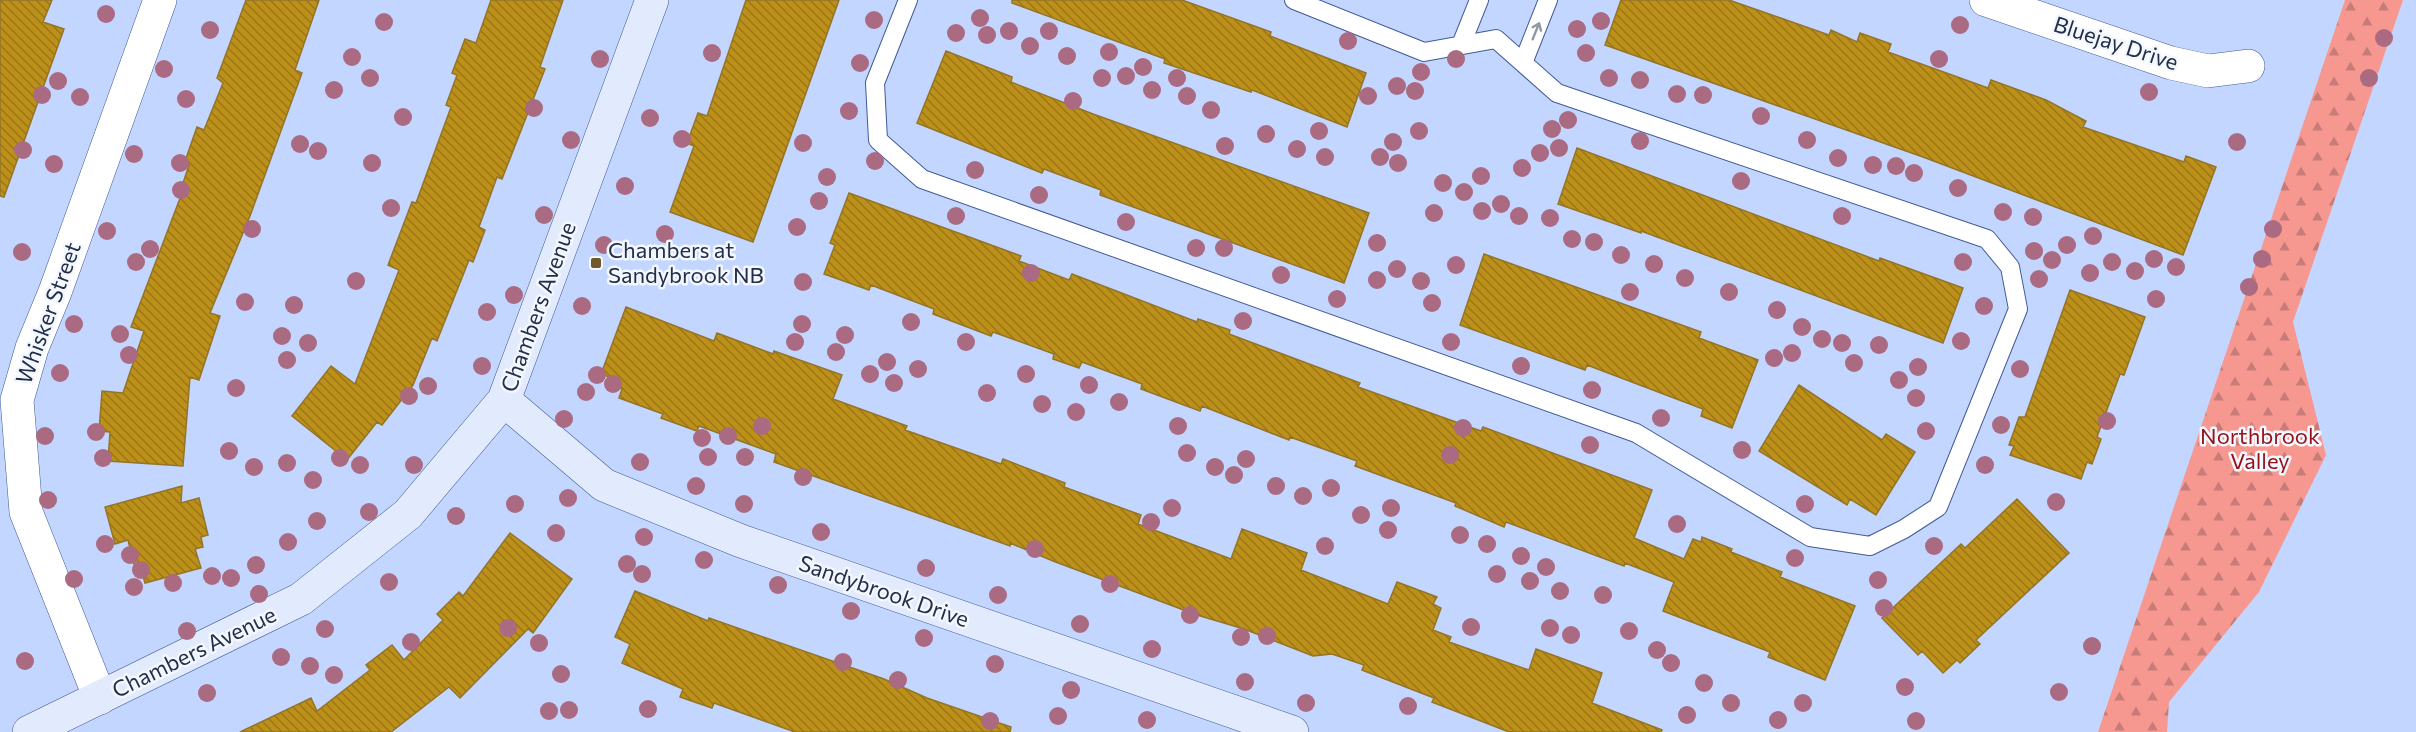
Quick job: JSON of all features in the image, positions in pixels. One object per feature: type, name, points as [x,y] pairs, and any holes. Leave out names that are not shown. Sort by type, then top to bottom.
[{"type":"street","name":"Whisker Street","points":[[100,698],[26,512],[17,400],[32,348],[55,292],[160,0]]},
{"type":"street","name":"Chambers Avenue","points":[[29,732],[301,599],[408,514],[504,400],[652,0]]},
{"type":"street","name":"Bluejay Drive","points":[[1986,0],[2171,63],[2208,71],[2248,66]]},
{"type":"street","name":"Sandybrook Drive","points":[[504,400],[604,485],[741,541],[1292,732]]},
{"type":"lane","points":[[908,0],[875,83],[878,140],[922,179],[1636,433],[1810,537],[1870,546],[1904,530],[1938,507],[2018,309],[2010,267],[1987,239],[1557,93],[1496,39],[1424,52],[1294,0]]},
{"type":"lane","points":[[1461,45],[1479,0]]},
{"type":"lane","points":[[1523,63],[1548,0]]},
{"type":"green space","name":"Northbrook Valley","points":[[2345,0],[2403,0],[2293,322],[2326,455],[2259,592],[2169,702],[2167,732],[2098,732]]},
{"type":"building","points":[[0,0],[52,0],[43,22],[64,29],[4,197],[0,196]]},
{"type":"building","points":[[246,0],[319,0],[295,70],[302,73],[250,216],[210,313],[220,316],[199,380],[190,377],[183,466],[108,461],[110,432],[99,431],[102,391],[123,393],[144,331],[131,327],[182,193],[180,192],[189,165],[184,164],[197,127],[204,130],[223,83],[217,78]]},
{"type":"building","points":[[491,0],[563,0],[540,67],[545,69],[502,179],[497,177],[479,227],[485,230],[473,262],[469,260],[437,341],[432,338],[413,385],[382,425],[377,422],[347,460],[292,416],[331,366],[355,384],[399,270],[388,265],[412,202],[416,203],[451,107],[446,105],[457,75],[452,73],[465,39],[476,43]]},
{"type":"building","points":[[746,0],[839,0],[753,242],[670,212],[694,146],[687,143],[698,113],[707,116]]},
{"type":"building","points":[[1012,0],[1182,0],[1271,32],[1270,36],[1366,73],[1347,127],[1252,90],[1251,92],[1164,63],[1165,59],[1012,3]]},
{"type":"building","points":[[1621,0],[1729,0],[1829,35],[1831,30],[1857,42],[1860,33],[1891,44],[1888,52],[1988,88],[1991,80],[2046,100],[2086,121],[2083,127],[2184,162],[2186,156],[2216,167],[2183,255],[1923,157],[1605,45]]},
{"type":"building","points":[[946,51],[1012,77],[1011,82],[1093,114],[1369,213],[1344,283],[1100,195],[1101,190],[1044,169],[1042,173],[917,123]]},
{"type":"building","points":[[1577,148],[1879,261],[1880,258],[1963,288],[1943,343],[1641,231],[1641,233],[1558,204]]},
{"type":"building","points":[[849,193],[1021,256],[1019,261],[1069,280],[1072,274],[1197,322],[1198,319],[1230,330],[1229,334],[1360,383],[1358,387],[1481,431],[1483,427],[1652,490],[1634,538],[1684,559],[1693,539],[1701,542],[1702,537],[1732,549],[1731,552],[1782,572],[1780,577],[1855,606],[1825,680],[1768,657],[1770,652],[1663,611],[1674,582],[1506,522],[1504,527],[1455,506],[1456,503],[1355,466],[1357,461],[1290,437],[1289,440],[1202,406],[1200,411],[1141,389],[1142,384],[1082,362],[1079,368],[1053,359],[1054,354],[993,332],[991,336],[933,314],[934,309],[871,285],[869,290],[824,274],[835,245],[830,243]]},
{"type":"building","points":[[1484,254],[1701,332],[1699,338],[1758,360],[1732,428],[1701,416],[1703,409],[1587,365],[1585,370],[1460,325]]},
{"type":"building","points":[[2070,290],[2145,317],[2124,375],[2120,374],[2097,437],[2101,439],[2092,464],[2087,462],[2081,479],[2010,455],[2014,446],[2009,445],[2019,417],[2025,417]]},
{"type":"building","points":[[626,307],[714,341],[717,333],[773,354],[774,351],[842,375],[833,399],[907,426],[905,430],[1001,464],[1003,459],[1065,483],[1064,487],[1141,515],[1138,524],[1231,559],[1242,529],[1307,553],[1301,570],[1388,604],[1397,582],[1437,597],[1433,604],[1441,608],[1433,630],[1451,637],[1449,642],[1529,670],[1536,649],[1602,673],[1592,703],[1662,730],[1661,732],[1509,732],[1432,702],[1434,698],[1362,670],[1364,665],[1332,654],[1313,656],[1244,629],[1197,615],[1010,543],[1010,546],[774,462],[776,454],[699,426],[697,431],[661,418],[663,414],[619,398],[622,389],[616,386],[618,380],[601,374]]},
{"type":"building","points":[[1799,385],[1882,440],[1886,434],[1915,452],[1876,515],[1850,499],[1847,505],[1759,451]]},
{"type":"building","points":[[182,486],[181,503],[199,498],[208,535],[201,537],[203,547],[195,549],[201,568],[145,583],[140,566],[135,568],[128,540],[115,544],[105,507]]},
{"type":"building","points":[[2017,499],[2069,553],[1976,640],[1980,644],[1960,663],[1957,660],[1943,673],[1922,651],[1918,655],[1882,618],[1961,544],[1965,548]]},
{"type":"building","points":[[510,533],[572,579],[533,633],[528,629],[460,698],[449,687],[391,732],[240,732],[311,698],[317,711],[370,670],[366,665],[392,645],[404,660],[443,620],[437,614],[459,592],[463,596]]},
{"type":"building","points":[[635,591],[708,621],[709,618],[884,679],[927,698],[1011,727],[1010,732],[795,732],[714,703],[712,708],[680,697],[683,689],[622,663],[630,644],[615,637]]},
{"type":"place","name":"Chambers at Sandybrook NB","points":[[596,263]]}]
